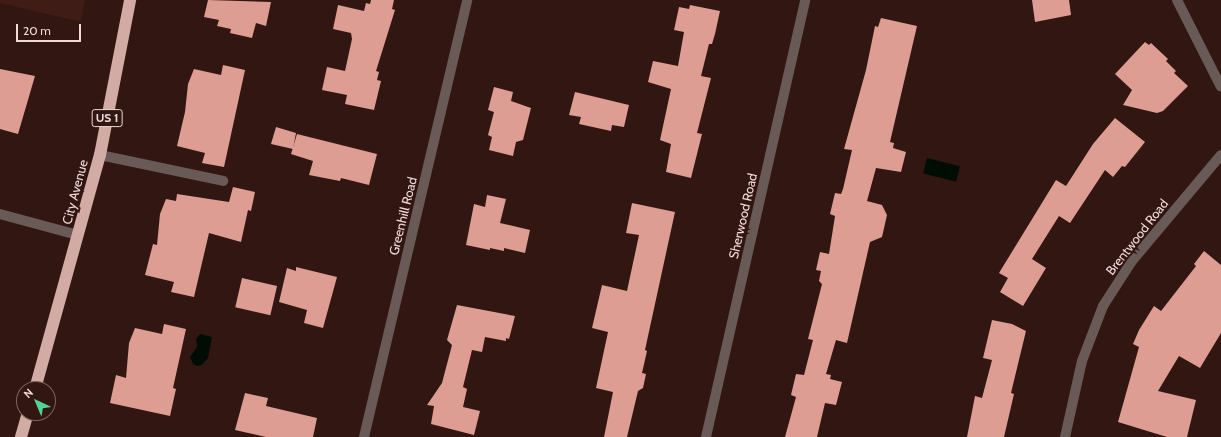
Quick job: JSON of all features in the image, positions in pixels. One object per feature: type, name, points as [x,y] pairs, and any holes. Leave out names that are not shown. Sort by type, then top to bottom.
[{"type":"highway","name":"City Avenue","points":[[37,381],[100,155],[130,0]]},
{"type":"highway","points":[[21,437],[26,421]]},
{"type":"street","name":"Greenhill Road","points":[[364,437],[467,0]]},
{"type":"street","name":"Sherwood Road","points":[[706,437],[805,0]]},
{"type":"street","points":[[1177,0],[1221,87]]},
{"type":"street","points":[[100,155],[223,181]]},
{"type":"street","name":"Brentwood Road","points":[[1066,437],[1082,360],[1103,306],[1132,261],[1221,155]]},
{"type":"street","points":[[0,214],[78,235]]},
{"type":"shaded area","points":[[0,0],[85,0],[81,22],[0,3]]},
{"type":"shaded area","points":[[927,158],[960,166],[956,182],[923,174]]},
{"type":"shaded area","points":[[200,334],[212,337],[208,358],[202,365],[197,366],[193,364],[190,357],[197,347],[196,339]]},
{"type":"building","points":[[208,0],[271,2],[266,26],[256,23],[252,38],[230,33],[231,29],[217,26],[219,20],[204,17]]},
{"type":"building","points":[[371,0],[394,0],[392,9],[395,10],[376,71],[379,72],[377,80],[381,81],[374,110],[345,104],[347,95],[322,90],[327,67],[345,71],[352,39],[351,33],[333,29],[338,5],[364,11],[366,3],[370,4]]},
{"type":"building","points":[[1032,0],[1069,0],[1071,15],[1035,22]]},
{"type":"building","points":[[690,5],[720,11],[715,34],[712,44],[709,44],[701,76],[711,78],[697,133],[702,134],[691,178],[666,172],[671,144],[660,140],[671,89],[648,82],[653,61],[678,66],[684,32],[674,30],[679,7],[689,9]]},
{"type":"building","points":[[881,18],[917,26],[890,142],[894,143],[893,148],[906,152],[901,172],[876,168],[867,201],[882,205],[887,215],[882,237],[870,242],[847,343],[836,340],[826,374],[831,375],[830,379],[842,382],[836,405],[825,403],[817,437],[785,437],[796,397],[791,395],[796,374],[804,375],[813,340],[808,339],[822,284],[819,281],[821,271],[816,270],[820,252],[829,254],[835,216],[830,214],[835,193],[841,194],[843,189],[852,150],[844,149],[866,70],[875,26],[878,27]]},
{"type":"building","points":[[1145,42],[1149,45],[1151,43],[1168,59],[1166,61],[1176,71],[1174,73],[1188,86],[1163,111],[1157,113],[1123,105],[1132,90],[1115,74]]},
{"type":"building","points":[[223,65],[245,70],[224,167],[202,163],[205,153],[177,146],[185,112],[188,84],[194,69],[221,75]]},
{"type":"building","points":[[0,69],[35,76],[18,134],[0,129]]},
{"type":"building","points":[[494,87],[513,92],[511,101],[531,108],[523,140],[516,142],[513,156],[489,150],[492,137],[488,135],[494,112],[488,110]]},
{"type":"building","points":[[575,92],[629,105],[624,127],[612,125],[611,131],[579,124],[581,117],[569,115]]},
{"type":"building","points":[[1115,118],[1145,142],[1125,167],[1122,166],[1113,177],[1105,170],[1070,223],[1059,216],[1032,259],[1046,268],[1023,306],[1000,292],[1008,278],[999,273],[1056,180],[1066,186],[1093,144]]},
{"type":"building","points":[[276,127],[296,133],[293,149],[271,144]]},
{"type":"building","points":[[297,134],[377,154],[369,185],[341,178],[340,181],[309,175],[313,161],[291,154]]},
{"type":"building","points":[[233,187],[255,192],[251,211],[248,210],[241,242],[209,233],[194,297],[171,292],[174,282],[145,275],[153,244],[157,245],[160,214],[166,199],[176,201],[177,194],[229,202]]},
{"type":"building","points":[[487,195],[506,199],[500,223],[530,230],[525,253],[504,248],[504,251],[490,248],[490,250],[466,245],[474,204],[485,207]]},
{"type":"building","points":[[632,203],[675,212],[645,350],[647,351],[642,373],[646,374],[643,388],[638,391],[627,437],[604,437],[613,392],[596,388],[608,332],[592,328],[602,285],[627,291],[639,235],[626,233]]},
{"type":"building","points":[[1204,251],[1221,265],[1221,333],[1200,368],[1179,356],[1158,391],[1196,400],[1187,437],[1167,437],[1118,422],[1139,347],[1133,344],[1139,330],[1154,306],[1161,311],[1196,266],[1194,264]]},
{"type":"building","points":[[296,267],[337,277],[323,328],[304,323],[307,310],[279,302],[287,268],[296,271]]},
{"type":"building","points":[[242,278],[277,286],[270,315],[235,307]]},
{"type":"building","points":[[457,305],[515,316],[509,339],[506,338],[506,341],[485,337],[482,352],[472,350],[463,387],[467,389],[463,407],[480,411],[474,435],[431,424],[434,406],[427,405],[442,383],[452,345],[447,340]]},
{"type":"building","points":[[992,320],[1012,324],[1026,331],[1011,393],[1014,394],[1004,437],[967,437],[975,396],[982,398],[992,360],[983,358]]},
{"type":"building","points":[[164,324],[186,329],[173,388],[176,389],[170,416],[110,403],[116,375],[126,378],[129,343],[135,328],[162,334]]},
{"type":"building","points":[[245,393],[268,398],[266,406],[317,418],[313,437],[266,437],[235,430]]}]
